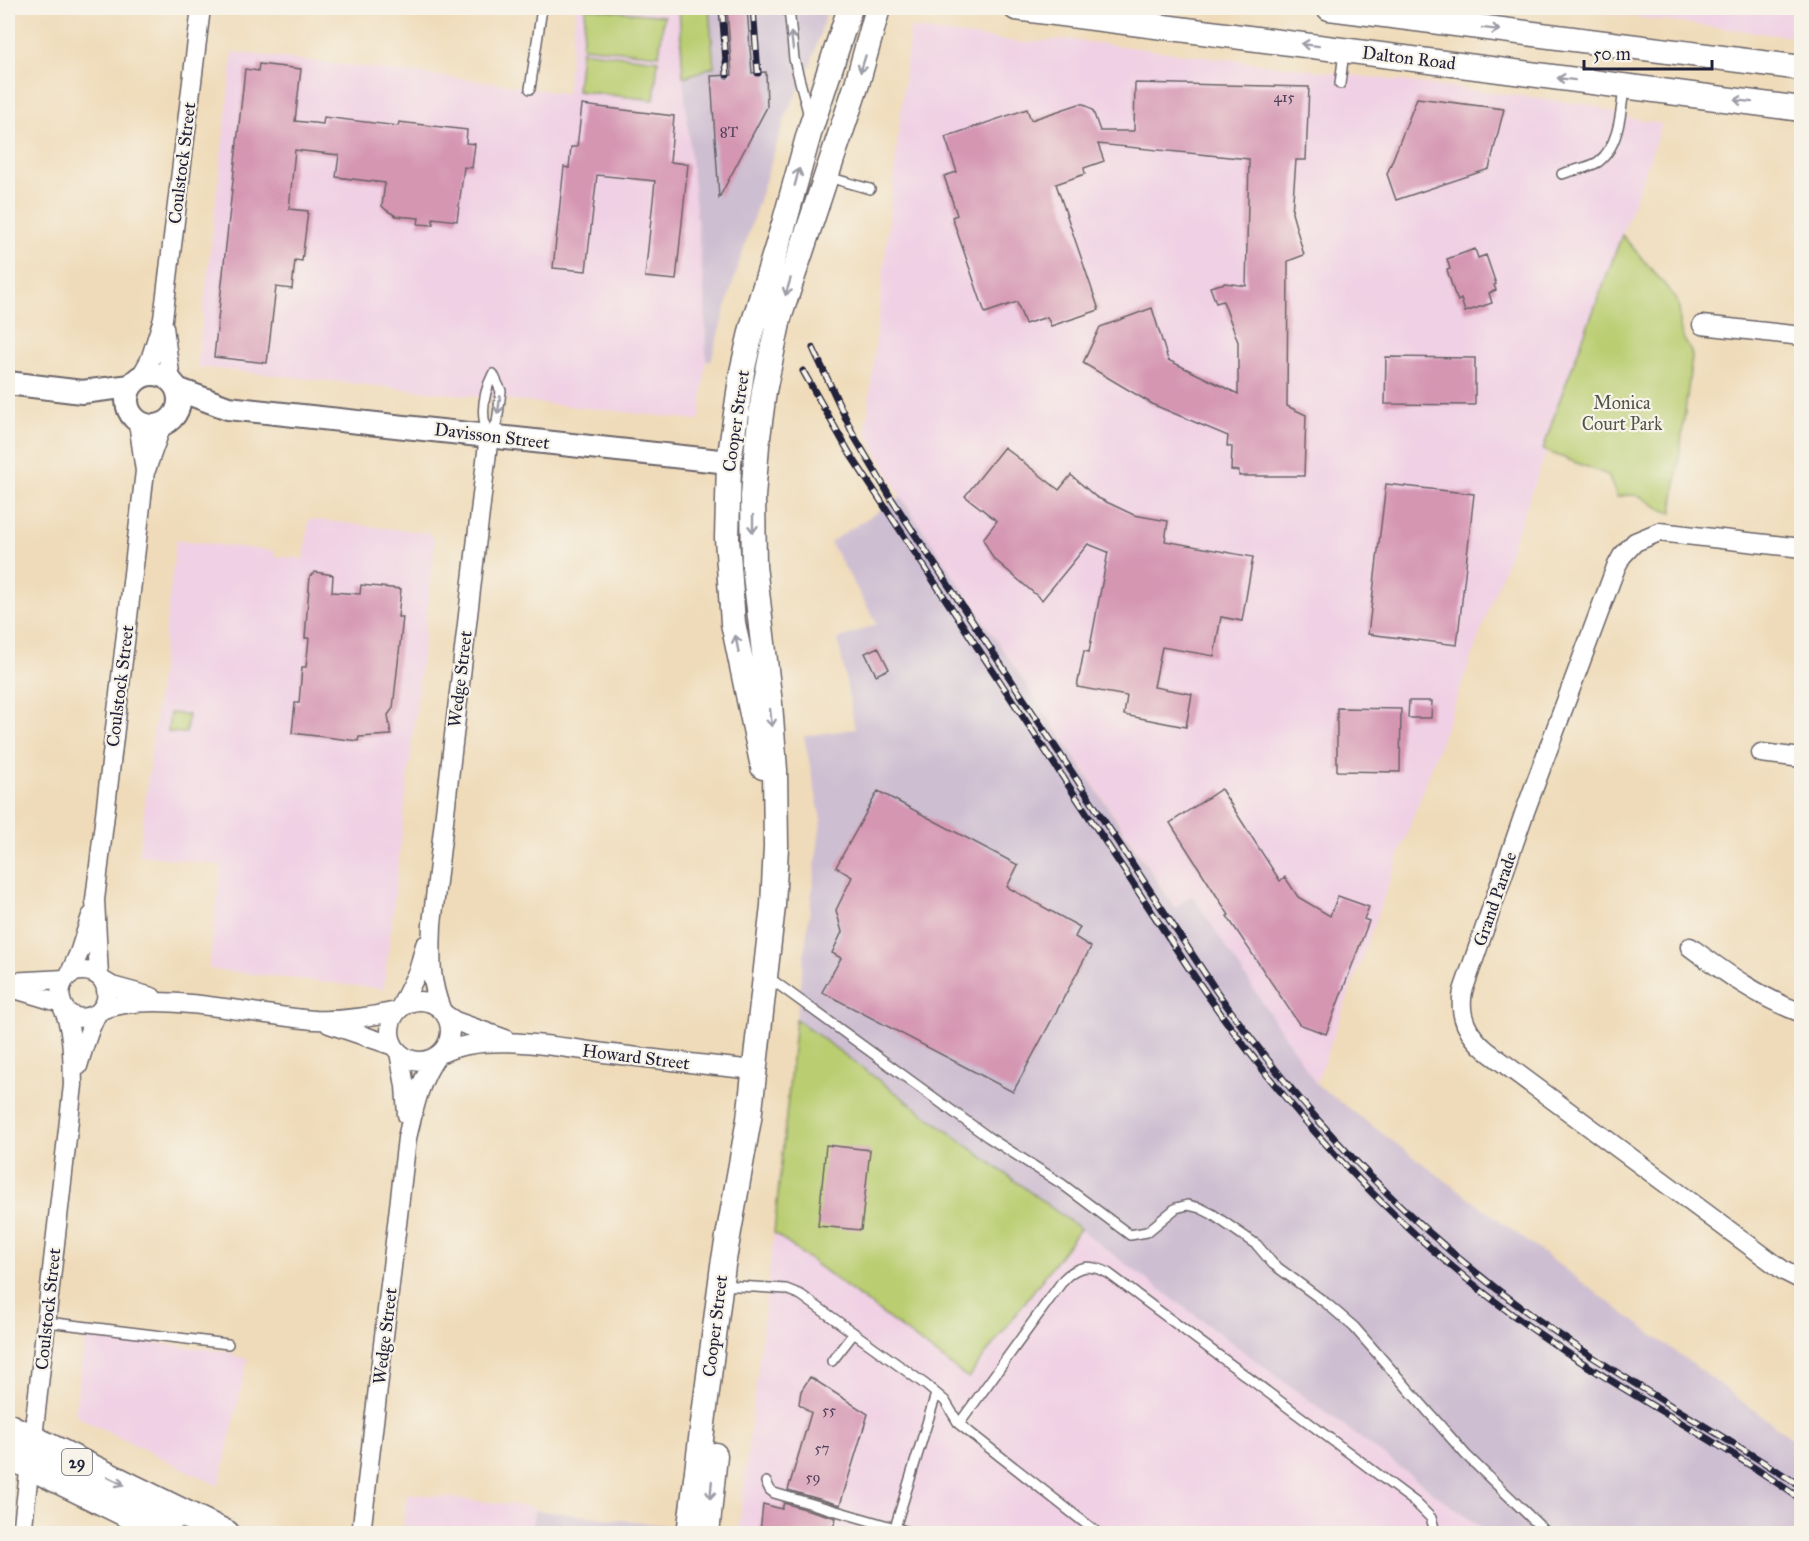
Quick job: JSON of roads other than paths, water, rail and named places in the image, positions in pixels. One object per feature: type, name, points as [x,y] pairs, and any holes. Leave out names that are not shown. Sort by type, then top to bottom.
[{"type":"main road","name":"Cooper Street","points":[[776,846],[761,757],[733,623],[728,538],[729,462],[741,381],[752,328],[810,130],[850,8]]},
{"type":"main road","name":"Cooper Street","points":[[689,1533],[746,1185],[749,1119],[766,976],[776,846],[773,734],[754,566],[753,497],[764,390],[779,318],[865,58],[878,8]]},
{"type":"main road","name":"Dalton Road","points":[[1016,8],[1802,109]]},
{"type":"main road","points":[[1329,8],[1376,11],[1802,68]]},
{"type":"main road","points":[[1371,53],[1376,11]]},
{"type":"main road","points":[[1624,86],[1625,46]]},
{"type":"main road","name":"Davisson Street","points":[[729,462],[755,465]]},
{"type":"main road","name":"Cooper Street","points":[[707,1533],[728,1285]]},
{"type":"main road","name":"29","points":[[8,1427],[23,1454],[170,1533]]},
{"type":"main road","name":"29","points":[[23,1454],[226,1533]]},
{"type":"street","name":"Coulstock Street","points":[[67,977],[80,954],[95,900],[145,471],[135,398],[164,319],[201,8]]},
{"type":"street","name":"Coulstock Street","points":[[164,319],[174,385]]},
{"type":"street","points":[[1702,325],[1802,336]]},
{"type":"street","points":[[8,383],[135,398],[154,426],[168,420],[178,408],[179,398],[174,385],[157,374],[135,398]]},
{"type":"street","name":"Davisson Street","points":[[174,385],[228,408],[729,462]]},
{"type":"street","name":"Davisson Street","points":[[168,420],[228,408]]},
{"type":"street","name":"Coulstock Street","points":[[145,471],[168,420]]},
{"type":"street","name":"Wedge Street","points":[[444,1011],[433,986],[432,924],[489,435]]},
{"type":"street","name":"Grand Parade","points":[[1802,548],[1659,532],[1635,542],[1622,556],[1612,577],[1524,814],[1463,991],[1461,1008],[1467,1029],[1474,1040],[1784,1271],[1802,1280]]},
{"type":"street","points":[[1761,753],[1802,758]]},
{"type":"street","name":"Coulstock Street","points":[[95,900],[100,978]]},
{"type":"street","name":"Wedge Street","points":[[399,1009],[418,971],[432,924]]},
{"type":"street","points":[[1690,947],[1760,995],[1802,1013]]},
{"type":"street","points":[[8,982],[67,977],[84,971],[132,992],[174,1003]]},
{"type":"street","points":[[67,977],[59,995],[62,1004],[74,1016],[89,1017],[109,1007],[130,1003],[174,1003],[316,1020],[359,1018],[399,1009],[408,1003],[425,1000],[444,1011],[450,1024],[451,1035],[448,1044],[439,1054],[428,1060],[417,1061],[408,1058],[397,1049],[316,1020]]},
{"type":"street","points":[[98,1013],[106,1000],[105,986],[100,978]]},
{"type":"street","points":[[8,987],[62,1004]]},
{"type":"street","name":"Coulstock Street","points":[[22,1533],[23,1454],[47,1322],[73,1085],[72,1041],[69,1020],[62,1004]]},
{"type":"street","points":[[397,1049],[390,1028],[392,1019],[399,1009]]},
{"type":"street","name":"Howard Street","points":[[444,1011],[455,1021],[518,1043]]},
{"type":"street","name":"Coulstock Street","points":[[73,1085],[86,1039],[98,1013]]},
{"type":"street","name":"Howard Street","points":[[439,1054],[453,1047],[473,1043],[518,1043],[755,1070]]},
{"type":"street","name":"Wedge Street","points":[[397,1049],[405,1086],[407,1138]]},
{"type":"street","name":"Wedge Street","points":[[361,1533],[407,1138],[419,1089],[426,1071],[439,1054]]},
{"type":"lane","points":[[530,89],[542,8]]},
{"type":"lane","points":[[789,8],[794,59],[807,106],[810,130]]},
{"type":"lane","points":[[1340,84],[1344,50]]},
{"type":"lane","points":[[1562,174],[1596,163],[1605,155],[1612,143],[1620,119],[1624,86]]},
{"type":"lane","points":[[825,176],[870,189]]},
{"type":"lane","points":[[494,374],[501,391],[497,423],[489,435],[483,420],[486,388],[494,374]]},
{"type":"lane","points":[[766,976],[988,1137],[1062,1184],[1130,1235],[1147,1232],[1176,1208],[1188,1205],[1212,1214],[1257,1245],[1273,1264],[1354,1327],[1466,1455],[1548,1533]]},
{"type":"lane","points":[[960,1424],[1064,1279],[1073,1271],[1085,1267],[1096,1267],[1108,1273],[1414,1502],[1431,1518],[1436,1526],[1436,1533]]},
{"type":"lane","points":[[728,1285],[793,1291],[936,1394],[950,1408],[960,1424],[1099,1533]]},
{"type":"lane","points":[[47,1322],[228,1344]]},
{"type":"lane","points":[[832,1361],[854,1333]]},
{"type":"lane","points":[[894,1531],[936,1394]]},
{"type":"lane","points":[[766,1482],[774,1493],[894,1531],[916,1533]]},
{"type":"railway","points":[[722,8],[727,75]]},
{"type":"railway","points":[[753,8],[758,73]]},
{"type":"railway","points":[[813,348],[854,436],[891,498],[1217,992],[1251,1039],[1324,1127],[1363,1169],[1446,1248],[1537,1319],[1602,1363],[1802,1487]]},
{"type":"railway","points":[[803,371],[850,454],[1188,967],[1268,1076],[1311,1128],[1405,1224],[1455,1269],[1508,1311],[1563,1350],[1802,1500]]},
{"type":"park label","name":"Monica Court Park","points":[[1622,413]]}]
